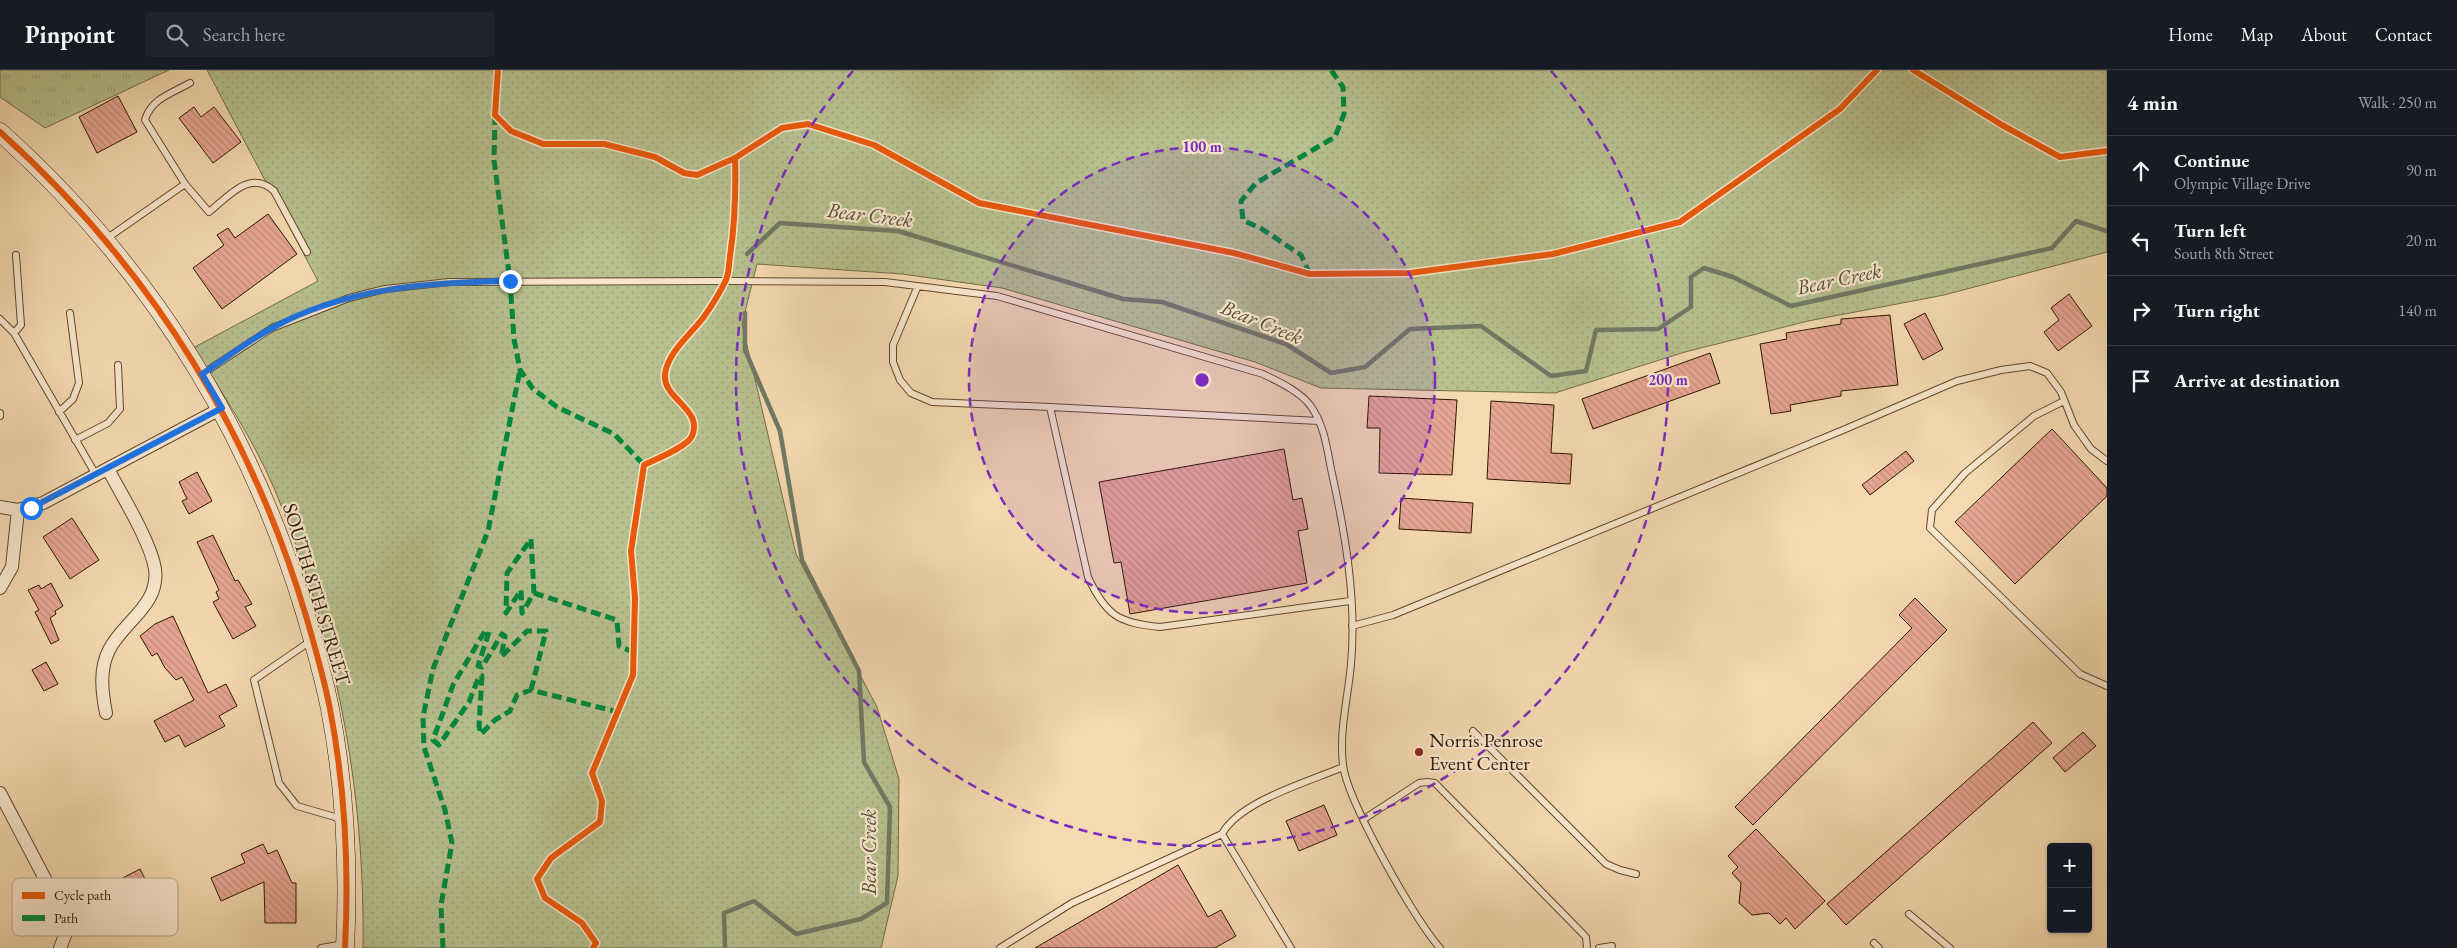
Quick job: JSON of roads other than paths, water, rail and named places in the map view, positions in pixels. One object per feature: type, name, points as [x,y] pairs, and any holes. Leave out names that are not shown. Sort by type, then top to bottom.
[{"type":"main road","name":"SOUTH 8TH STREET","points":[[0,132],[74,203],[150,296],[202,374],[222,408],[265,498],[287,555],[313,640],[330,709],[340,778],[345,946]]},
{"type":"street","points":[[0,507],[18,510],[43,503],[222,408]]},
{"type":"street","points":[[106,713],[101,690],[104,666],[109,649],[147,604],[154,588],[155,571],[151,554],[108,469]]},
{"type":"street","points":[[0,588],[12,567],[18,510]]},
{"type":"street","points":[[0,793],[45,878]]},
{"type":"street","points":[[60,948],[65,936]]},
{"type":"lane","points":[[190,83],[156,101],[148,110],[145,120],[185,184],[208,212],[244,185],[252,182],[266,184],[274,192],[307,252]]},
{"type":"lane","points":[[105,240],[185,184]]},
{"type":"lane","points":[[14,333],[21,325],[16,255]]},
{"type":"lane","points":[[202,374],[272,328],[302,314],[349,298],[410,286],[449,282],[732,280],[885,282],[916,288],[997,296],[1263,374],[1301,396],[1310,404],[1323,430],[1343,524],[1352,626],[1351,665],[1341,730],[1343,767],[1364,819],[1400,887],[1440,948]]},
{"type":"lane","points":[[916,288],[893,345],[893,362],[900,380],[911,393],[932,402],[1319,421]]},
{"type":"lane","points":[[59,412],[73,398],[79,383],[70,313]]},
{"type":"lane","points":[[0,319],[14,333],[96,475]]},
{"type":"lane","points":[[75,440],[108,423],[120,410],[118,365]]},
{"type":"lane","points":[[1352,626],[1392,615],[1420,604],[1844,430],[1957,381],[2000,370],[2030,366],[2048,373],[2064,401],[2074,425],[2092,449],[2107,461]]},
{"type":"lane","points":[[2064,401],[2034,416],[1965,473],[1932,510],[1930,528],[2080,674],[2107,686]]},
{"type":"lane","points":[[1050,407],[1088,577],[1096,594],[1115,615],[1130,624],[1160,627],[1350,601]]},
{"type":"lane","points":[[313,640],[254,680],[279,783],[297,806],[342,819]]},
{"type":"lane","points":[[1473,731],[1606,864],[1636,874]]},
{"type":"lane","points":[[1000,948],[1072,903],[1222,834],[1229,822],[1250,806],[1343,767]]},
{"type":"lane","points":[[1364,819],[1419,784],[1427,782],[1435,784],[1586,937],[1587,948]]},
{"type":"lane","points":[[1222,834],[1291,948]]},
{"type":"lane","points":[[1909,914],[1950,948]]},
{"type":"lane","points":[[321,948],[345,946]]},
{"type":"lane","points":[[1599,948],[1612,946]]},
{"type":"waterway","name":"Bear Creek","points":[[747,254],[780,223],[898,231],[1123,299],[1162,302],[1286,344],[1331,373],[1365,367],[1410,329],[1481,326],[1551,376],[1586,371],[1596,330],[1658,329],[1691,307],[1691,277],[1704,268],[1733,277],[1791,306],[2052,248],[2076,221],[2107,231]]},
{"type":"waterway","name":"Bear Creek","points":[[725,948],[724,913],[754,901],[796,934],[861,919],[887,903],[890,807],[864,762],[859,671],[802,560],[780,431],[745,350],[745,313]]},
{"type":"place","name":"Norris Penrose Event Center","points":[[1419,752]]}]
